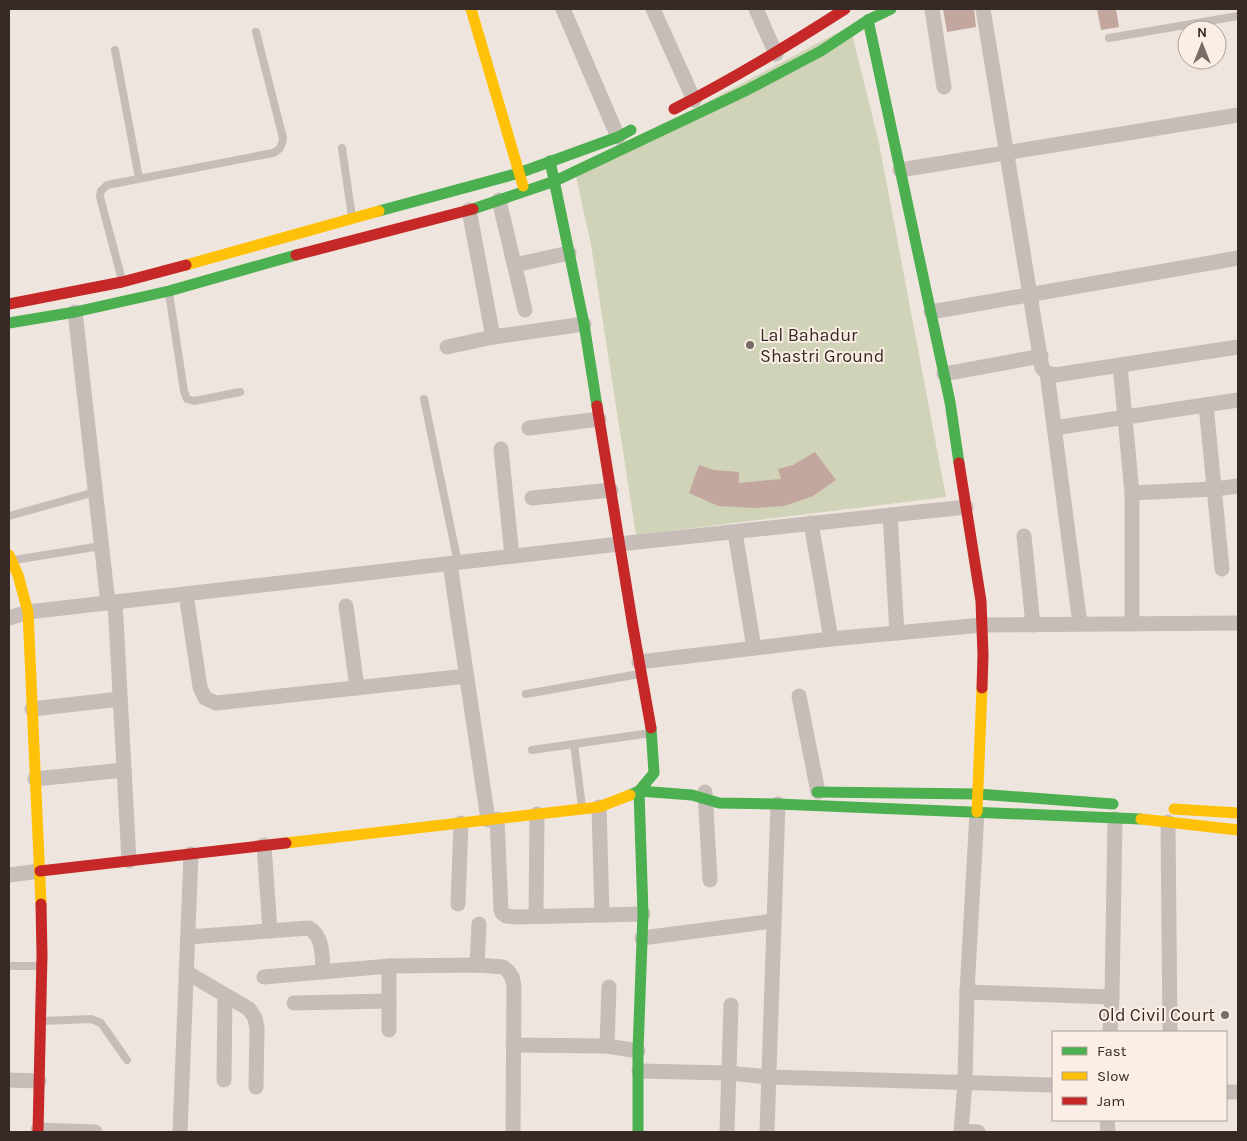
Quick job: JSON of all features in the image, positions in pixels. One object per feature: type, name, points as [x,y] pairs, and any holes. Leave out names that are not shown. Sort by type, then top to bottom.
[{"type":"street","points":[[471,9],[524,192]]},
{"type":"street","points":[[563,9],[618,137]]},
{"type":"street","points":[[653,9],[694,100]]},
{"type":"street","points":[[756,9],[776,54]]},
{"type":"street","points":[[660,116],[694,100],[776,54],[845,9]]},
{"type":"street","points":[[851,9],[863,23],[900,170],[950,402],[981,600],[983,655],[978,812],[961,1132],[978,1132]]},
{"type":"street","points":[[9,323],[75,312],[169,291],[469,210],[555,181],[748,90],[821,51],[863,23],[891,9]]},
{"type":"street","points":[[932,9],[944,87]]},
{"type":"street","points":[[984,9],[1042,368],[1047,373],[1055,375],[1238,347]]},
{"type":"street","points":[[900,170],[1238,116]]},
{"type":"street","points":[[9,304],[122,282],[519,173],[618,137],[643,124]]},
{"type":"street","points":[[550,161],[584,324],[610,490],[652,733],[654,773],[639,791],[643,914],[638,1050],[638,1132]]},
{"type":"street","points":[[498,200],[525,310]]},
{"type":"street","points":[[469,210],[493,337]]},
{"type":"street","points":[[515,265],[569,253]]},
{"type":"street","points":[[931,312],[1238,258]]},
{"type":"street","points":[[75,312],[101,546],[111,603],[120,699],[129,861]]},
{"type":"street","points":[[446,347],[493,337],[584,324]]},
{"type":"street","points":[[944,374],[1040,356]]},
{"type":"street","points":[[1120,365],[1132,493],[1132,624]]},
{"type":"street","points":[[1047,373],[1080,624]]},
{"type":"street","points":[[1054,428],[1238,400]]},
{"type":"street","points":[[1206,405],[1222,569]]},
{"type":"street","points":[[529,428],[599,419]]},
{"type":"street","points":[[501,449],[512,556]]},
{"type":"street","points":[[1132,493],[1238,486]]},
{"type":"street","points":[[532,498],[610,490]]},
{"type":"street","points":[[9,618],[28,612],[619,544],[966,507]]},
{"type":"street","points":[[890,515],[897,633]]},
{"type":"street","points":[[811,524],[831,639]]},
{"type":"street","points":[[736,532],[754,648]]},
{"type":"street","points":[[1024,536],[1033,625]]},
{"type":"street","points":[[11,558],[28,612],[40,871],[42,966],[38,1131],[95,1132]]},
{"type":"street","points":[[454,563],[467,676],[493,819],[502,913],[506,916],[643,914]]},
{"type":"street","points":[[186,594],[200,687],[205,698],[216,703],[467,676]]},
{"type":"street","points":[[346,606],[357,688]]},
{"type":"street","points":[[640,668],[754,648],[982,625],[1238,623]]},
{"type":"street","points":[[799,696],[813,792],[978,794],[1123,805]]},
{"type":"street","points":[[32,709],[120,699]]},
{"type":"street","points":[[35,779],[124,770]]},
{"type":"street","points":[[9,875],[599,807],[639,791],[705,794],[719,803],[1145,819],[1238,830]]},
{"type":"street","points":[[705,794],[710,880]]},
{"type":"street","points":[[767,1132],[778,804]]},
{"type":"street","points":[[599,807],[602,915]]},
{"type":"street","points":[[1161,808],[1238,813]]},
{"type":"street","points":[[536,916],[537,814]]},
{"type":"street","points":[[1110,1031],[1115,819]]},
{"type":"street","points":[[1168,822],[1170,1031]]},
{"type":"street","points":[[458,904],[461,823]]},
{"type":"street","points":[[264,845],[270,931]]},
{"type":"street","points":[[180,1132],[191,854]]},
{"type":"street","points":[[642,938],[774,921]]},
{"type":"street","points":[[477,965],[479,924]]},
{"type":"street","points":[[188,937],[309,928],[315,932],[321,946],[323,972]]},
{"type":"street","points":[[264,977],[390,966],[477,965],[503,968],[508,971],[514,986],[512,1132]]},
{"type":"street","points":[[389,1030],[390,966]]},
{"type":"street","points":[[186,972],[249,1009],[255,1018],[257,1028],[256,1087]]},
{"type":"street","points":[[607,1046],[609,987]]},
{"type":"street","points":[[967,992],[1112,997]]},
{"type":"street","points":[[224,1080],[225,995]]},
{"type":"street","points":[[294,1003],[390,1001]]},
{"type":"street","points":[[727,1132],[731,1005]]},
{"type":"street","points":[[513,1045],[607,1046],[638,1050]]},
{"type":"street","points":[[639,1071],[728,1073],[769,1077],[1052,1085]]},
{"type":"street","points":[[9,1080],[39,1081]]},
{"type":"lane","points":[[1109,38],[1238,16]]},
{"type":"lane","points":[[127,301],[100,197],[101,191],[107,185],[273,153],[279,150],[282,145],[283,138],[256,32]]},
{"type":"lane","points":[[115,50],[139,178]]},
{"type":"lane","points":[[342,148],[352,219]]},
{"type":"lane","points":[[169,291],[184,391],[187,398],[194,401],[203,400],[240,392]]},
{"type":"lane","points":[[424,398],[454,563]]},
{"type":"lane","points":[[9,516],[95,492]]},
{"type":"lane","points":[[11,558],[101,546]]},
{"type":"lane","points":[[526,694],[640,668]]},
{"type":"lane","points":[[532,750],[652,733]]},
{"type":"lane","points":[[574,744],[582,809]]},
{"type":"lane","points":[[9,966],[42,966]]},
{"type":"lane","points":[[40,1021],[91,1019],[101,1023],[127,1060]]},
{"type":"green space","points":[[850,26],[879,143],[946,497],[636,535],[591,245],[575,172]]},
{"type":"building","points":[[943,9],[974,9],[976,27],[947,32]]},
{"type":"building","points":[[1097,9],[1116,9],[1119,27],[1101,30]]},
{"type":"building","points":[[815,452],[836,480],[813,496],[784,506],[754,508],[718,506],[689,493],[699,465],[714,470],[739,472],[739,483],[781,479],[778,469],[793,465]]},
{"type":"traffic: fast","points":[[473,209],[555,181],[747,90],[821,51],[868,20],[891,9]]},
{"type":"traffic: fast","points":[[868,20],[950,402],[959,463]]},
{"type":"traffic: fast","points":[[379,211],[519,173],[618,137],[631,130]]},
{"type":"traffic: fast","points":[[550,161],[584,324],[597,406]]},
{"type":"traffic: fast","points":[[9,323],[75,312],[169,291],[296,255]]},
{"type":"traffic: fast","points":[[638,1132],[638,1051],[643,914],[639,791],[654,773],[651,728]]},
{"type":"traffic: fast","points":[[630,795],[639,791],[692,795],[719,803],[1141,819]]},
{"type":"traffic: fast","points":[[817,792],[978,794],[1113,804]]},
{"type":"traffic: slow","points":[[471,9],[523,186]]},
{"type":"traffic: slow","points":[[186,265],[379,211]]},
{"type":"traffic: slow","points":[[9,555],[18,575],[28,612],[41,904]]},
{"type":"traffic: slow","points":[[977,812],[982,688]]},
{"type":"traffic: slow","points":[[286,843],[599,807],[630,795]]},
{"type":"traffic: slow","points":[[1174,809],[1238,813]]},
{"type":"traffic: slow","points":[[1141,819],[1238,830]]},
{"type":"traffic: jam","points":[[674,109],[761,61],[845,9]]},
{"type":"traffic: jam","points":[[296,255],[473,209]]},
{"type":"traffic: jam","points":[[9,304],[122,282],[186,265]]},
{"type":"traffic: jam","points":[[597,406],[651,728]]},
{"type":"traffic: jam","points":[[959,463],[981,601],[982,688]]},
{"type":"traffic: jam","points":[[40,871],[286,843]]},
{"type":"traffic: jam","points":[[38,1132],[42,955],[41,904]]},
{"type":"place","name":"Lal Bahadur Shastri Ground","points":[[750,345]]},
{"type":"place","name":"Old Civil Court","points":[[1225,1015]]}]
